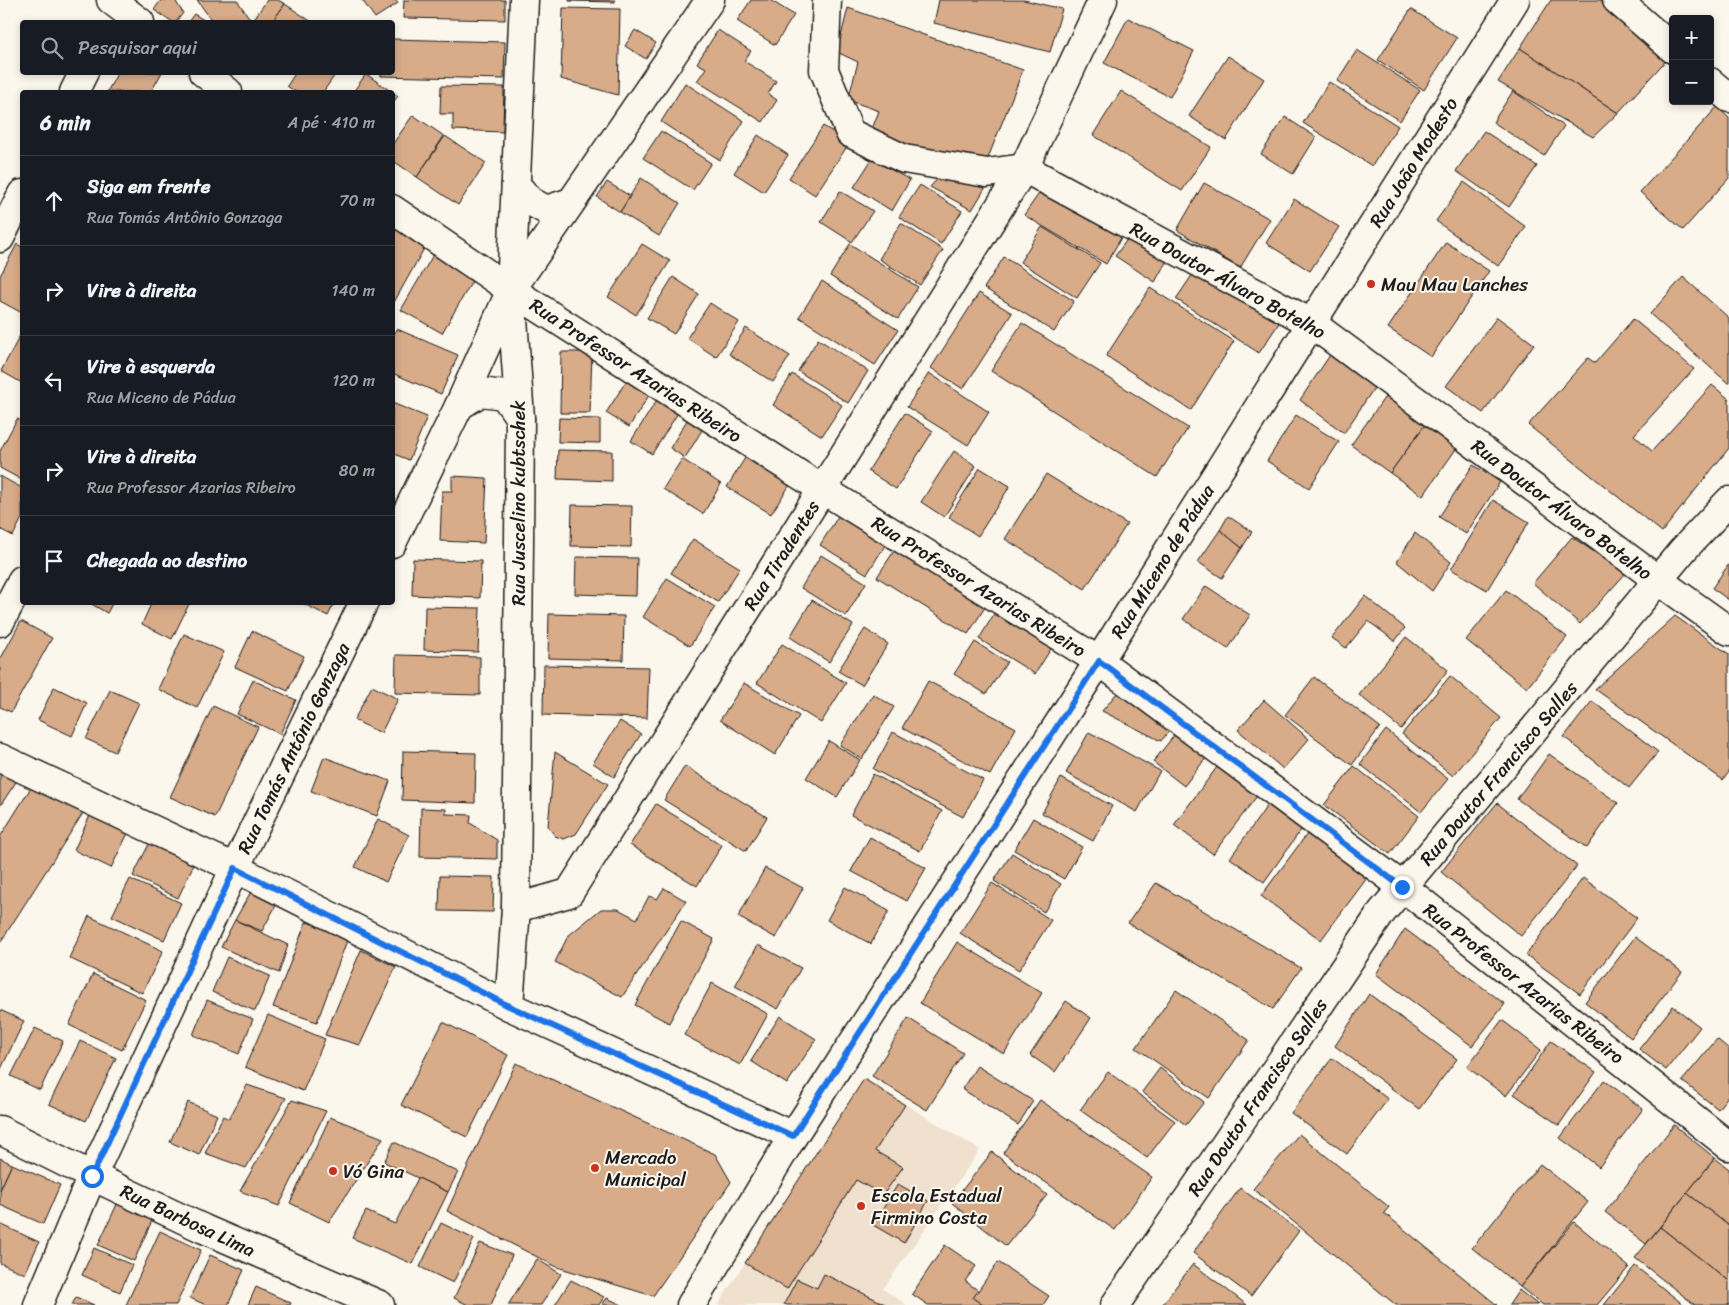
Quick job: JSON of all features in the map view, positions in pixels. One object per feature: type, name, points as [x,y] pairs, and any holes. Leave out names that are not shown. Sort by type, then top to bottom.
[{"type":"main road","name":"Rua Juscelino kubtschek","points":[[509,1006],[516,908],[520,418],[512,290],[524,0]]},
{"type":"main road","points":[[395,537],[459,406],[512,290],[710,0]]},
{"type":"main road","points":[[827,0],[824,70],[850,133],[904,159],[987,173],[1024,168]]},
{"type":"main road","name":"Rua Tiradentes","points":[[516,908],[569,894],[1024,168],[1103,0]]},
{"type":"main road","name":"Rua João Modesto","points":[[1311,323],[1515,0]]},
{"type":"main road","points":[[1617,0],[1669,46]]},
{"type":"main road","points":[[116,7],[137,20]]},
{"type":"main road","points":[[75,90],[82,75]]},
{"type":"main road","points":[[207,75],[226,90]]},
{"type":"main road","points":[[1714,85],[1729,98]]},
{"type":"main road","name":"Rua Doutor Álvaro Botelho","points":[[1024,168],[1311,323],[1729,631]]},
{"type":"main road","points":[[516,185],[530,201],[546,210],[571,202]]},
{"type":"main road","points":[[0,238],[20,198]]},
{"type":"main road","name":"Rua Professor Azarias Ribeiro","points":[[395,211],[512,290],[822,489],[1099,661],[1402,887],[1729,1146]]},
{"type":"main road","name":"Rua Miceno de Pádua","points":[[691,1305],[793,1136],[1099,661],[1311,323]]},
{"type":"main road","points":[[459,406],[480,392],[504,394],[520,418]]},
{"type":"main road","name":"Rua Doutor Francisco Salles","points":[[1116,1305],[1382,912],[1683,550],[1729,501]]},
{"type":"main road","points":[[0,622],[20,584]]},
{"type":"main road","name":"Rua Tomás Antônio Gonzaga","points":[[38,1305],[92,1176],[235,868],[363,605]]},
{"type":"main road","points":[[0,758],[235,868],[509,1006],[793,1136]]},
{"type":"main road","name":"Rua Barbosa Lima","points":[[0,1130],[204,1229],[380,1305]]},
{"type":"shaded area","name":"Escola Estadual Firmino Costa","points":[[864,1079],[980,1150],[883,1289],[907,1305],[718,1305]]},
{"type":"building","points":[[161,0],[175,0],[183,13],[178,20],[170,20],[154,10]]},
{"type":"building","points":[[197,0],[237,0],[250,19],[248,20],[212,20]]},
{"type":"building","points":[[267,0],[278,0],[285,4],[273,20],[253,20]]},
{"type":"building","points":[[362,0],[396,0],[398,3],[375,18]]},
{"type":"building","points":[[404,0],[505,0],[505,20],[403,18]]},
{"type":"building","points":[[615,0],[615,2],[569,1]]},
{"type":"building","points":[[751,0],[770,0],[794,15],[775,45],[737,21]]},
{"type":"building","points":[[939,0],[1024,0],[1062,9],[1050,52],[934,23]]},
{"type":"building","points":[[1551,0],[1612,0],[1669,53],[1669,57],[1618,113],[1520,48]]},
{"type":"building","points":[[285,4],[309,20],[273,20]]},
{"type":"building","points":[[563,8],[620,9],[618,95],[561,79]]},
{"type":"building","points":[[848,8],[1023,70],[986,163],[927,153],[870,134],[879,111],[848,100],[858,62],[837,52]]},
{"type":"building","points":[[1411,9],[1457,38],[1424,90],[1378,60]]},
{"type":"building","points":[[194,14],[204,20],[190,20]]},
{"type":"building","points":[[1128,18],[1194,51],[1170,97],[1104,63]]},
{"type":"building","points":[[635,30],[656,43],[646,59],[625,46]]},
{"type":"building","points":[[718,30],[751,51],[744,61],[776,81],[768,94],[777,100],[763,122],[697,81],[706,68],[697,63]]},
{"type":"building","points":[[395,39],[505,42],[504,79],[381,76],[395,75]]},
{"type":"building","points":[[1520,48],[1618,113],[1593,137],[1498,82]]},
{"type":"building","points":[[1357,50],[1420,90],[1400,121],[1337,81]]},
{"type":"building","points":[[1228,56],[1264,79],[1226,140],[1189,116]]},
{"type":"building","points":[[116,75],[160,75],[152,90],[108,90]]},
{"type":"building","points":[[294,75],[335,75],[324,90],[293,90],[287,86]]},
{"type":"building","points":[[365,75],[367,75],[389,90],[354,90]]},
{"type":"building","points":[[1329,82],[1398,126],[1372,166],[1303,123]]},
{"type":"building","points":[[685,83],[744,121],[720,160],[661,122]]},
{"type":"building","points":[[441,86],[504,87],[503,132],[453,130],[453,114],[440,114]]},
{"type":"building","points":[[1121,91],[1211,147],[1182,191],[1093,135]]},
{"type":"building","points":[[1513,91],[1564,126],[1544,156],[1493,122]]},
{"type":"building","points":[[1717,107],[1729,118],[1729,178],[1683,230],[1640,192]]},
{"type":"building","points":[[413,115],[444,136],[417,177],[395,162],[395,141]]},
{"type":"building","points":[[1285,117],[1316,137],[1293,174],[1261,154]]},
{"type":"building","points":[[823,126],[850,142],[815,195],[789,178]]},
{"type":"building","points":[[661,131],[711,163],[693,190],[643,158]]},
{"type":"building","points":[[1484,131],[1537,166],[1509,207],[1456,171]]},
{"type":"building","points":[[758,135],[788,155],[764,192],[734,173]]},
{"type":"building","points":[[445,136],[486,163],[458,205],[417,177]]},
{"type":"building","points":[[872,159],[910,180],[892,211],[854,187]]},
{"type":"building","points":[[942,174],[990,180],[972,210],[930,187]]},
{"type":"building","points":[[641,178],[680,203],[659,236],[620,212]]},
{"type":"building","points":[[607,182],[630,196],[620,212],[597,197]]},
{"type":"building","points":[[1047,182],[1126,229],[1106,264],[1024,215]]},
{"type":"building","points":[[1464,182],[1526,227],[1498,266],[1436,221]]},
{"type":"building","points":[[1204,183],[1270,219],[1240,268],[1177,230]]},
{"type":"building","points":[[920,185],[962,211],[941,244],[899,217]]},
{"type":"building","points":[[840,191],[873,211],[852,242],[821,222]]},
{"type":"building","points":[[1294,199],[1339,227],[1310,271],[1266,243]]},
{"type":"building","points":[[901,223],[943,250],[920,285],[879,259]]},
{"type":"building","points":[[1042,227],[1100,263],[1077,298],[1020,262]]},
{"type":"building","points":[[397,229],[426,245],[395,301],[395,232]]},
{"type":"building","points":[[1134,230],[1171,253],[1155,282],[1115,256]]},
{"type":"building","points":[[1446,242],[1489,271],[1431,357],[1388,328]]},
{"type":"building","points":[[17,244],[20,246],[20,312],[0,301],[0,276]]},
{"type":"building","points":[[642,244],[670,261],[636,315],[608,297]]},
{"type":"building","points":[[850,244],[918,287],[898,319],[830,276]]},
{"type":"building","points":[[433,255],[474,278],[442,333],[401,310]]},
{"type":"building","points":[[1004,257],[1074,301],[1054,332],[984,288]]},
{"type":"building","points":[[1197,268],[1281,320],[1259,353],[1176,299]]},
{"type":"building","points":[[673,277],[699,294],[674,334],[647,318]]},
{"type":"building","points":[[1683,277],[1729,318],[1729,384],[1650,314]]},
{"type":"building","points":[[822,281],[898,330],[875,365],[799,317]]},
{"type":"building","points":[[1150,288],[1234,341],[1191,410],[1106,356]]},
{"type":"building","points":[[979,293],[1012,313],[963,389],[931,368]]},
{"type":"building","points":[[710,303],[739,322],[716,357],[687,338]]},
{"type":"building","points":[[1497,317],[1534,344],[1483,413],[1446,386]]},
{"type":"building","points":[[1633,319],[1694,369],[1634,435],[1652,451],[1712,385],[1729,399],[1729,448],[1662,532],[1528,425],[1588,358],[1595,363]]},
{"type":"building","points":[[1022,323],[1188,428],[1157,477],[991,371]]},
{"type":"building","points":[[746,328],[790,356],[773,382],[729,354]]},
{"type":"building","points":[[397,329],[458,355],[441,394],[395,374],[395,333]]},
{"type":"building","points":[[20,336],[20,382],[1,371]]},
{"type":"building","points":[[818,339],[868,371],[848,403],[798,371]]},
{"type":"building","points":[[1336,346],[1380,379],[1344,433],[1300,400]]},
{"type":"building","points":[[561,352],[592,352],[590,413],[560,413]]},
{"type":"building","points":[[929,373],[989,412],[968,445],[907,407]]},
{"type":"building","points":[[792,374],[842,405],[822,436],[773,405]]},
{"type":"building","points":[[630,375],[653,389],[629,427],[606,413]]},
{"type":"building","points":[[1389,391],[1429,419],[1390,473],[1351,445]]},
{"type":"building","points":[[660,395],[681,408],[652,454],[631,441]]},
{"type":"building","points":[[395,404],[427,417],[409,460],[395,454]]},
{"type":"building","points":[[692,412],[707,422],[685,458],[670,448]]},
{"type":"building","points":[[905,413],[933,431],[896,489],[868,471]]},
{"type":"building","points":[[1296,415],[1339,442],[1309,488],[1267,461]]},
{"type":"building","points":[[559,418],[600,419],[600,443],[558,442]]},
{"type":"building","points":[[17,419],[20,420],[20,479],[0,468],[0,451]]},
{"type":"building","points":[[1429,419],[1461,442],[1423,496],[1390,473]]},
{"type":"building","points":[[558,450],[612,451],[612,481],[557,479]]},
{"type":"building","points":[[750,450],[795,477],[771,514],[727,487]]},
{"type":"building","points":[[954,451],[976,466],[944,517],[921,502]]},
{"type":"building","points":[[682,459],[721,484],[703,514],[663,489]]},
{"type":"building","points":[[1473,465],[1500,482],[1466,534],[1439,517]]},
{"type":"building","points":[[980,468],[1010,486],[978,536],[949,517]]},
{"type":"building","points":[[1046,474],[1127,524],[1085,589],[1005,539]]},
{"type":"building","points":[[0,476],[20,487],[20,522],[13,536],[0,529]]},
{"type":"building","points":[[452,476],[487,478],[484,543],[440,541],[442,491],[452,491]]},
{"type":"building","points":[[1493,500],[1529,522],[1487,590],[1451,569]]},
{"type":"building","points":[[572,505],[632,506],[631,547],[571,546]]},
{"type":"building","points":[[842,510],[889,539],[867,574],[820,545]]},
{"type":"building","points":[[1228,516],[1252,532],[1242,548],[1220,530]]},
{"type":"building","points":[[1220,530],[1242,548],[1222,578],[1198,562]]},
{"type":"building","points":[[1415,533],[1451,562],[1432,591],[1397,562]]},
{"type":"building","points":[[1572,537],[1626,573],[1580,624],[1533,583]]},
{"type":"building","points":[[693,539],[740,568],[718,602],[671,573]]},
{"type":"building","points":[[898,545],[989,601],[968,634],[877,577]]},
{"type":"building","points":[[821,555],[866,583],[846,616],[801,588]]},
{"type":"building","points":[[576,557],[637,558],[636,596],[575,594]]},
{"type":"building","points":[[413,559],[481,561],[480,598],[412,595]]},
{"type":"building","points":[[1729,564],[1729,600],[1712,588]]},
{"type":"building","points":[[667,578],[715,607],[690,646],[643,617]]},
{"type":"building","points":[[1206,586],[1250,615],[1228,649],[1183,619]]},
{"type":"building","points":[[1506,590],[1567,637],[1527,688],[1466,640]]},
{"type":"building","points":[[1365,596],[1405,628],[1395,641],[1368,621],[1346,648],[1332,638]]},
{"type":"building","points":[[812,600],[853,625],[829,662],[790,637]]},
{"type":"building","points":[[93,605],[111,605],[107,613]]},
{"type":"building","points":[[151,605],[189,605],[172,639],[142,624]]},
{"type":"building","points":[[306,605],[334,605],[328,616]]},
{"type":"building","points":[[425,607],[480,608],[478,652],[424,650]]},
{"type":"building","points":[[997,609],[1054,644],[1035,674],[979,639]]},
{"type":"building","points":[[549,614],[624,616],[623,660],[548,658]]},
{"type":"building","points":[[1675,616],[1729,654],[1729,772],[1723,780],[1595,689]]},
{"type":"building","points":[[21,621],[52,638],[11,712],[0,707],[0,660]]},
{"type":"building","points":[[865,629],[888,644],[862,685],[838,671]]},
{"type":"building","points":[[252,631],[304,656],[288,691],[235,667]]},
{"type":"building","points":[[184,634],[224,652],[197,708],[158,689]]},
{"type":"building","points":[[1406,637],[1448,670],[1401,729],[1359,695]]},
{"type":"building","points":[[975,642],[1007,662],[986,694],[954,674]]},
{"type":"building","points":[[782,644],[846,683],[821,723],[757,683]]},
{"type":"building","points":[[396,655],[480,657],[480,695],[395,693]]},
{"type":"building","points":[[544,665],[649,667],[647,718],[543,715]]},
{"type":"building","points":[[1450,676],[1501,718],[1453,776],[1402,734]]},
{"type":"building","points":[[1314,677],[1380,727],[1352,765],[1285,715]]},
{"type":"building","points":[[253,680],[296,700],[280,734],[237,714]]},
{"type":"building","points":[[928,681],[1016,728],[990,775],[902,728]]},
{"type":"building","points":[[1126,682],[1176,722],[1161,741],[1102,711]]},
{"type":"building","points":[[744,683],[799,716],[775,755],[720,720]]},
{"type":"building","points":[[372,686],[398,699],[381,733],[354,720]]},
{"type":"building","points":[[54,687],[87,703],[72,736],[38,720]]},
{"type":"building","points":[[110,690],[139,703],[115,752],[86,739]]},
{"type":"building","points":[[873,694],[894,707],[862,759],[840,745]]},
{"type":"building","points":[[1264,700],[1309,739],[1283,769],[1238,730]]},
{"type":"building","points":[[1592,701],[1658,752],[1629,788],[1564,737]]},
{"type":"building","points":[[213,706],[258,727],[215,817],[170,797]]},
{"type":"building","points":[[620,721],[641,734],[614,777],[593,763]]},
{"type":"building","points":[[1180,728],[1210,753],[1184,786],[1153,762]]},
{"type":"building","points":[[1386,730],[1448,779],[1421,812],[1360,764]]},
{"type":"building","points":[[893,732],[983,780],[963,817],[873,769]]},
{"type":"building","points":[[1089,732],[1160,771],[1137,812],[1066,773]]},
{"type":"building","points":[[829,741],[860,760],[837,797],[806,778]]},
{"type":"building","points":[[403,751],[476,753],[475,803],[402,800]]},
{"type":"building","points":[[555,752],[608,784],[576,834],[564,839],[555,836],[548,826]]},
{"type":"building","points":[[1549,754],[1618,803],[1587,848],[1517,799]]},
{"type":"building","points":[[324,757],[390,781],[377,816],[311,791]]},
{"type":"building","points":[[1220,763],[1260,792],[1213,854],[1174,825]]},
{"type":"building","points":[[685,766],[767,817],[746,851],[664,800]]},
{"type":"building","points":[[1354,766],[1419,816],[1390,854],[1324,805]]},
{"type":"building","points":[[0,771],[18,779],[0,806]]},
{"type":"building","points":[[873,774],[942,811],[920,851],[851,815]]},
{"type":"building","points":[[1061,778],[1112,806],[1093,841],[1042,813]]},
{"type":"building","points":[[32,786],[85,810],[0,943],[0,837]]},
{"type":"building","points":[[1269,803],[1303,827],[1264,882],[1230,858]]},
{"type":"building","points":[[1497,803],[1577,866],[1521,936],[1441,872]]},
{"type":"building","points":[[656,804],[722,845],[697,886],[630,845]]},
{"type":"building","points":[[94,807],[132,825],[111,868],[74,850]]},
{"type":"building","points":[[421,808],[446,809],[446,814],[471,815],[470,823],[497,840],[497,859],[420,857]]},
{"type":"building","points":[[1033,818],[1082,847],[1064,879],[1014,850]]},
{"type":"building","points":[[378,819],[409,835],[386,882],[355,867]]},
{"type":"building","points":[[154,834],[198,855],[178,898],[133,876]]},
{"type":"building","points":[[1307,834],[1367,878],[1321,940],[1261,896]]},
{"type":"building","points":[[870,837],[926,868],[907,901],[851,871]]},
{"type":"building","points":[[1012,853],[1061,884],[1044,912],[994,881]]},
{"type":"building","points":[[765,868],[803,888],[776,938],[738,917]]},
{"type":"building","points":[[440,876],[494,877],[493,912],[439,911]]},
{"type":"building","points":[[1583,878],[1637,918],[1580,994],[1526,955]]},
{"type":"building","points":[[130,879],[181,903],[164,940],[112,916]]},
{"type":"building","points":[[992,883],[1051,920],[1019,970],[960,933]]},
{"type":"building","points":[[1156,883],[1301,968],[1273,1009],[1128,923]]},
{"type":"building","points":[[845,887],[889,911],[871,944],[827,920]]},
{"type":"building","points":[[253,888],[279,900],[262,931],[235,920]]},
{"type":"building","points":[[664,888],[686,901],[622,997],[555,962],[568,936],[601,909],[618,909],[637,919],[649,896],[657,899]]},
{"type":"building","points":[[89,916],[163,951],[142,993],[69,958]]},
{"type":"building","points":[[235,920],[288,945],[279,973],[221,947]]},
{"type":"building","points":[[681,921],[714,939],[669,1023],[635,1005]]},
{"type":"building","points":[[306,922],[349,935],[317,1022],[273,1007]]},
{"type":"building","points":[[1405,929],[1505,1004],[1472,1046],[1376,974]]},
{"type":"building","points":[[1635,937],[1682,972],[1631,1038],[1585,1002]]},
{"type":"building","points":[[957,942],[1042,993],[1004,1054],[920,1003]]},
{"type":"building","points":[[758,945],[801,968],[778,1009],[735,986]]},
{"type":"building","points":[[361,950],[396,967],[360,1045],[325,1035]]},
{"type":"building","points":[[227,957],[270,976],[255,1011],[212,992]]},
{"type":"building","points":[[93,974],[146,1000],[122,1050],[69,1025]]},
{"type":"building","points":[[712,983],[768,1014],[740,1065],[684,1035]]},
{"type":"building","points":[[1176,990],[1249,1040],[1209,1098],[1136,1048]]},
{"type":"building","points":[[1369,994],[1457,1059],[1419,1109],[1335,1046]]},
{"type":"building","points":[[207,1000],[253,1019],[239,1054],[193,1035]]},
{"type":"building","points":[[1066,1001],[1091,1018],[1055,1072],[1030,1055]]},
{"type":"building","points":[[1673,1006],[1700,1027],[1666,1070],[1639,1049]]},
{"type":"building","points":[[0,1010],[24,1021],[0,1071]]},
{"type":"building","points":[[268,1015],[325,1039],[303,1091],[245,1067]]},
{"type":"building","points":[[780,1016],[816,1039],[787,1084],[751,1061]]},
{"type":"building","points":[[908,1018],[963,1053],[927,1110],[872,1076]]},
{"type":"building","points":[[1502,1020],[1541,1050],[1506,1096],[1467,1067]]},
{"type":"building","points":[[443,1022],[508,1055],[467,1137],[401,1105]]},
{"type":"building","points":[[35,1028],[63,1041],[40,1090],[11,1076]]},
{"type":"building","points":[[1717,1039],[1729,1049],[1729,1095],[1718,1109],[1682,1081]]},
{"type":"building","points":[[80,1041],[116,1058],[86,1121],[49,1104]]},
{"type":"building","points":[[1551,1041],[1596,1072],[1559,1125],[1514,1094]]},
{"type":"building","points":[[1332,1058],[1388,1099],[1347,1154],[1291,1113]]},
{"type":"building","name":"Mercado Municipal","points":[[516,1063],[715,1154],[731,1182],[653,1296],[557,1267],[447,1211]]},
{"type":"building","points":[[977,1066],[1033,1101],[1018,1125],[962,1089]]},
{"type":"building","points":[[1160,1068],[1204,1102],[1186,1125],[1142,1092]]},
{"type":"building","points":[[1108,1072],[1175,1121],[1147,1158],[1080,1110]]},
{"type":"building","points":[[864,1079],[905,1105],[875,1151],[903,1167],[883,1195],[856,1180],[787,1289],[745,1263]]},
{"type":"building","points":[[1604,1080],[1643,1109],[1599,1167],[1560,1138]]},
{"type":"building","points":[[247,1085],[286,1098],[246,1168],[205,1153],[223,1116],[229,1119]]},
{"type":"building","points":[[292,1100],[326,1111],[279,1206],[240,1191]]},
{"type":"building","points":[[1040,1100],[1152,1177],[1115,1230],[1003,1153]]},
{"type":"building","points":[[188,1102],[217,1115],[199,1155],[170,1142]]},
{"type":"building","name":"Vó Gina","points":[[330,1117],[383,1138],[329,1222],[290,1203]]},
{"type":"building","points":[[1674,1125],[1715,1158],[1646,1244],[1605,1212]]},
{"type":"building","points":[[1299,1134],[1389,1207],[1384,1213],[1497,1305],[1396,1305],[1253,1189]]},
{"type":"building","points":[[394,1142],[458,1172],[448,1192],[384,1162]]},
{"type":"building","points":[[992,1152],[1047,1195],[1006,1246],[952,1203]]},
{"type":"building","points":[[0,1158],[12,1164],[0,1190]]},
{"type":"building","points":[[1715,1158],[1729,1169],[1729,1226],[1687,1193]]},
{"type":"building","points":[[12,1164],[60,1185],[43,1224],[0,1205],[0,1190]]},
{"type":"building","points":[[1540,1164],[1588,1202],[1520,1287],[1472,1248]]},
{"type":"building","points":[[418,1178],[448,1192],[413,1264],[352,1238],[366,1211],[395,1224]]},
{"type":"building","points":[[898,1184],[928,1201],[904,1243],[873,1225]]},
{"type":"building","points":[[1240,1188],[1299,1231],[1251,1296],[1193,1253]]},
{"type":"building","points":[[1687,1193],[1729,1226],[1729,1281],[1660,1227]]},
{"type":"building","points":[[119,1200],[154,1216],[134,1261],[98,1245]]},
{"type":"building","points":[[1574,1222],[1629,1267],[1597,1305],[1543,1305],[1520,1287]]},
{"type":"building","points":[[441,1223],[474,1239],[453,1283],[420,1267]]},
{"type":"building","points":[[0,1224],[39,1242],[25,1274],[0,1263]]},
{"type":"building","points":[[1660,1227],[1729,1281],[1729,1305],[1695,1305],[1635,1258]]},
{"type":"building","points":[[160,1231],[201,1250],[176,1305],[126,1305]]},
{"type":"building","points":[[480,1243],[512,1255],[491,1305],[468,1305],[454,1298]]},
{"type":"building","points":[[945,1245],[976,1266],[965,1281],[979,1291],[973,1298],[983,1305],[928,1305],[912,1294]]},
{"type":"building","points":[[94,1248],[132,1265],[120,1292],[82,1275]]},
{"type":"building","points":[[210,1255],[244,1270],[228,1305],[206,1305],[190,1298]]},
{"type":"building","points":[[537,1259],[561,1274],[541,1305],[508,1305]]},
{"type":"building","points":[[998,1262],[1049,1296],[1043,1305],[983,1305],[973,1298]]},
{"type":"building","points":[[1193,1264],[1247,1305],[1162,1305]]},
{"type":"building","points":[[1635,1266],[1684,1305],[1604,1305]]},
{"type":"building","points":[[824,1274],[887,1305],[784,1304],[797,1279],[817,1288]]},
{"type":"building","points":[[571,1280],[604,1297],[599,1305],[555,1305]]},
{"type":"building","points":[[256,1287],[291,1303],[290,1305],[248,1305]]},
{"type":"building","points":[[1519,1290],[1538,1305],[1509,1305]]},
{"type":"building","points":[[76,1297],[94,1305],[72,1305]]},
{"type":"building","points":[[607,1298],[622,1305],[602,1305]]},
{"type":"place","name":"Mau Mau Lanches","points":[[1371,284]]},
{"type":"place","name":"Mercado Municipal","points":[[595,1168]]},
{"type":"place","name":"Vó Gina","points":[[333,1171]]},
{"type":"place","name":"Escola Estadual Firmino Costa","points":[[861,1206]]},
{"type":"route","points":[[92,1176],[235,868],[509,1006],[793,1136],[1099,661],[1402,887]]}]
